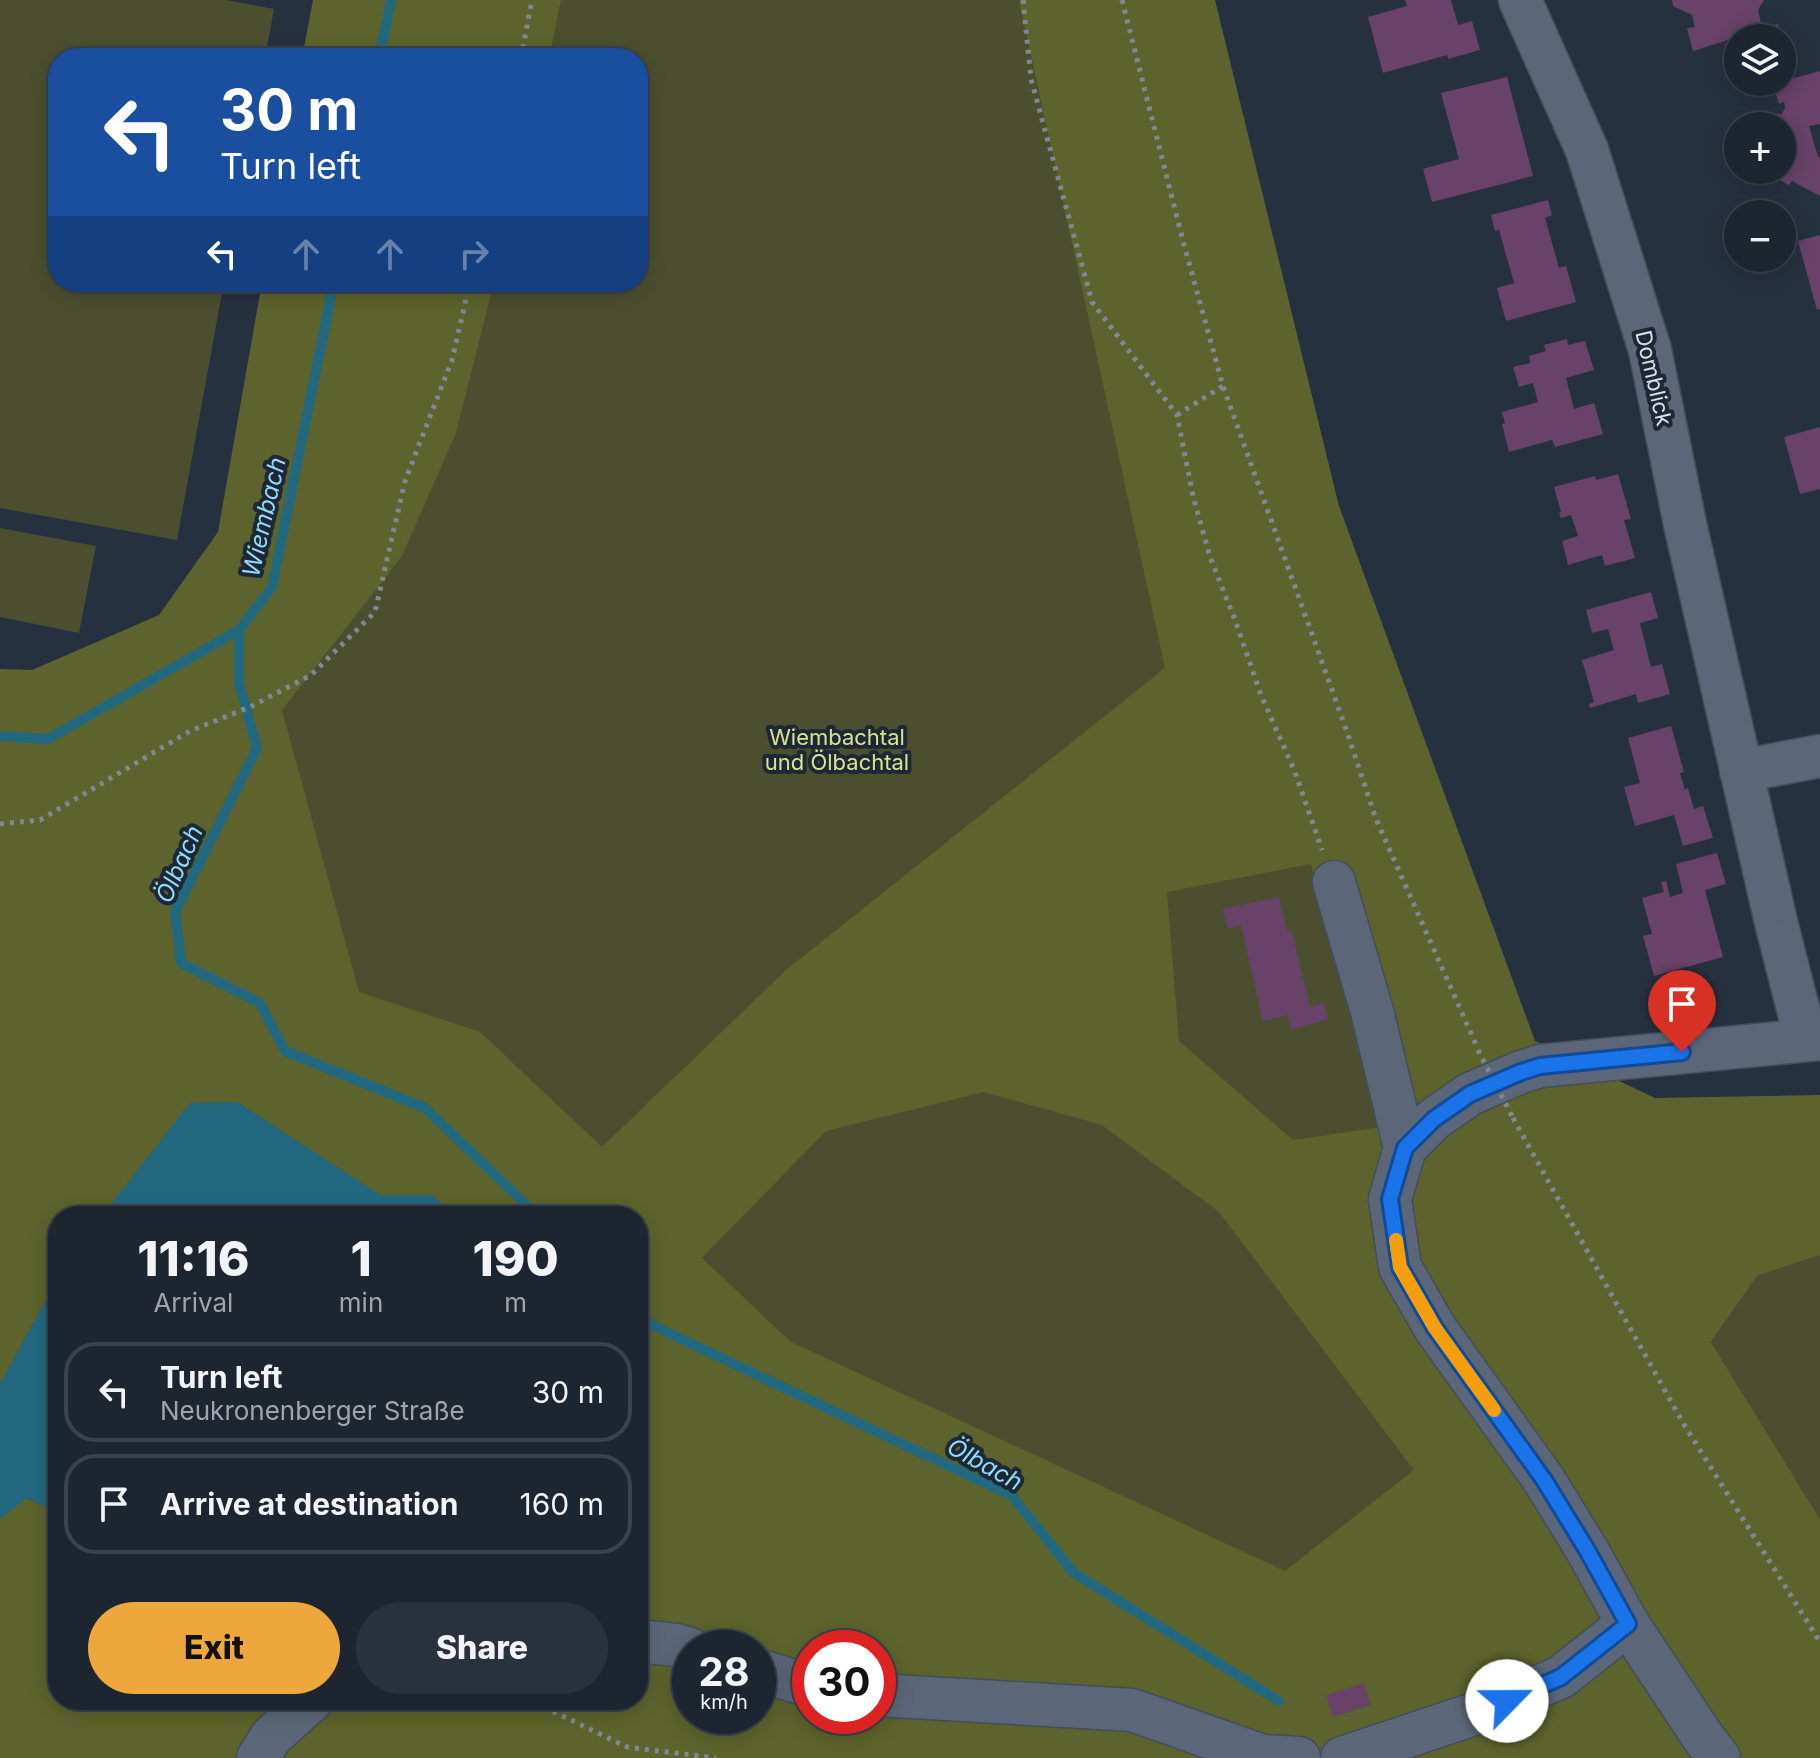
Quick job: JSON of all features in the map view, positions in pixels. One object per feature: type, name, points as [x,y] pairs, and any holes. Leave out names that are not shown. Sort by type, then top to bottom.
[{"type":"street","name":"Domblick","points":[[1520,0],[1587,150],[1650,350],[1685,524],[1741,771],[1813,1039]]},
{"type":"street","points":[[1741,771],[1820,756]]},
{"type":"street","points":[[1334,882],[1372,1011],[1405,1148]]},
{"type":"street","points":[[1719,1758],[1628,1624],[1544,1480],[1435,1328],[1400,1267],[1390,1199],[1405,1148],[1434,1119],[1470,1094],[1521,1072],[1540,1066],[1813,1039]]},
{"type":"street","points":[[1342,1758],[1480,1712],[1561,1677],[1628,1624]]},
{"type":"street","points":[[648,1642],[672,1645]]},
{"type":"street","points":[[896,1696],[1132,1710],[1263,1756],[1299,1758]]},
{"type":"street","points":[[258,1758],[271,1737],[301,1710]]},
{"type":"path","points":[[523,48],[532,0]]},
{"type":"path","points":[[1023,0],[1031,79],[1092,302],[1177,415],[1193,496],[1210,557],[1261,695],[1295,772],[1334,882]]},
{"type":"path","points":[[1122,0],[1223,386],[1376,819],[1478,1050],[1513,1118],[1683,1423],[1820,1642]]},
{"type":"path","points":[[0,824],[40,820],[190,731],[250,707],[311,675],[375,612],[405,481],[452,360],[468,292]]},
{"type":"path","points":[[1177,415],[1223,386]]},
{"type":"path","points":[[550,1710],[627,1747],[716,1758]]},
{"type":"green space","points":[[0,0],[226,0],[274,9],[267,48],[48,48],[48,292],[222,292],[177,540],[0,508]]},
{"type":"green space","points":[[313,0],[561,0],[551,48],[304,48]]},
{"type":"green space","name":"Wiembachtal und Ölbachtal","points":[[331,0],[1148,0],[1197,201],[1820,1758],[495,1758],[613,1710],[648,1710],[648,1206],[48,1206],[48,1710],[0,1758],[0,695],[178,612],[227,546],[275,292],[648,292],[648,48],[322,48]]},
{"type":"green space","points":[[1019,0],[1215,0],[1339,506],[1535,1041],[1655,1098],[1820,1095],[1820,1255],[1757,1276],[1711,1342],[1820,1519],[1820,1758],[0,1758],[0,1519],[26,1498],[48,1508],[48,1710],[648,1710],[648,1206],[446,1206],[431,1195],[380,1195],[237,1102],[190,1103],[110,1206],[48,1206],[48,1296],[0,1384],[0,669],[32,670],[159,615],[218,532],[260,292],[491,292],[456,433],[402,556],[282,710],[359,992],[480,1032],[602,1147],[786,970],[1165,668]],"holes":[[[1311,864],[1382,1127],[1293,1140],[1179,1041],[1167,892]],[[984,1092],[1102,1125],[1219,1212],[1414,1470],[1285,1571],[791,1342],[702,1258],[826,1131]]]},
{"type":"green space","points":[[0,528],[96,546],[79,633],[0,617]]},
{"type":"green space","points":[[1820,1255],[1820,1519],[1711,1342],[1757,1276]]},
{"type":"water","points":[[237,1102],[380,1195],[431,1195],[446,1206],[110,1206],[190,1103]]},
{"type":"water","points":[[48,1296],[48,1508],[27,1498],[0,1519],[0,1384]]},
{"type":"building","points":[[1405,0],[1451,0],[1458,25],[1472,21],[1480,50],[1448,59],[1447,55],[1383,73],[1368,17],[1407,6]]},
{"type":"building","points":[[1672,0],[1764,0],[1758,10],[1761,24],[1724,24],[1724,41],[1693,51],[1687,28],[1695,27],[1692,15],[1673,6]]},
{"type":"building","points":[[1820,71],[1820,124],[1809,126],[1820,158],[1820,196],[1796,183],[1796,112],[1783,112],[1784,102],[1779,104],[1777,96],[1796,96],[1796,78]]},
{"type":"building","points":[[1507,77],[1533,176],[1432,202],[1423,169],[1459,159],[1441,93]]},
{"type":"building","points":[[1548,200],[1552,215],[1545,218],[1559,268],[1566,266],[1576,302],[1506,321],[1497,288],[1514,283],[1499,230],[1495,231],[1491,215]]},
{"type":"building","points":[[1820,235],[1820,309],[1817,310],[1798,241]]},
{"type":"building","points":[[1567,339],[1568,345],[1585,341],[1594,370],[1566,378],[1574,409],[1594,403],[1603,434],[1555,447],[1552,440],[1509,452],[1502,412],[1538,402],[1533,383],[1519,387],[1513,367],[1530,363],[1529,356],[1546,351],[1544,345]]},
{"type":"building","points":[[1820,427],[1820,489],[1800,494],[1784,437]]},
{"type":"building","points":[[1618,474],[1631,519],[1624,520],[1635,558],[1605,566],[1602,555],[1568,565],[1562,541],[1578,536],[1571,515],[1561,518],[1554,487],[1595,476],[1596,480]]},
{"type":"building","points":[[1651,592],[1658,618],[1640,623],[1651,667],[1662,664],[1670,694],[1638,703],[1636,694],[1590,708],[1589,704],[1594,702],[1582,660],[1614,650],[1608,629],[1592,633],[1586,610]]},
{"type":"building","points":[[1671,726],[1684,772],[1680,773],[1685,790],[1688,788],[1694,809],[1703,806],[1713,838],[1683,846],[1674,815],[1635,826],[1624,787],[1640,783],[1628,738]]},
{"type":"building","points":[[1717,853],[1726,884],[1705,890],[1723,957],[1654,976],[1643,936],[1652,934],[1642,898],[1664,892],[1661,882],[1666,881],[1670,897],[1683,893],[1676,864]]},
{"type":"building","points":[[1279,897],[1287,931],[1292,931],[1310,1007],[1324,1003],[1328,1019],[1291,1030],[1288,1015],[1263,1021],[1241,925],[1228,929],[1223,909]]},
{"type":"building","points":[[1364,1683],[1371,1705],[1333,1717],[1326,1695]]},
{"type":"waterway","name":"Wiembach","points":[[381,48],[391,0]]},
{"type":"waterway","name":"Wiembach","points":[[0,736],[48,739],[239,630],[272,587],[332,292]]},
{"type":"waterway","name":"Ölbach","points":[[239,630],[239,683],[257,748],[175,912],[181,963],[260,1003],[285,1051],[425,1108],[528,1206]]},
{"type":"waterway","name":"Ölbach","points":[[648,1321],[1012,1496],[1074,1573],[1279,1701]]},
{"type":"slow traffic","points":[[1396,1240],[1400,1267],[1435,1328],[1494,1410]]},
{"type":"route","points":[[1507,1701],[1561,1677],[1628,1624],[1544,1480],[1435,1328],[1400,1267],[1390,1199],[1405,1148],[1434,1119],[1470,1094],[1540,1066],[1682,1052]]}]
